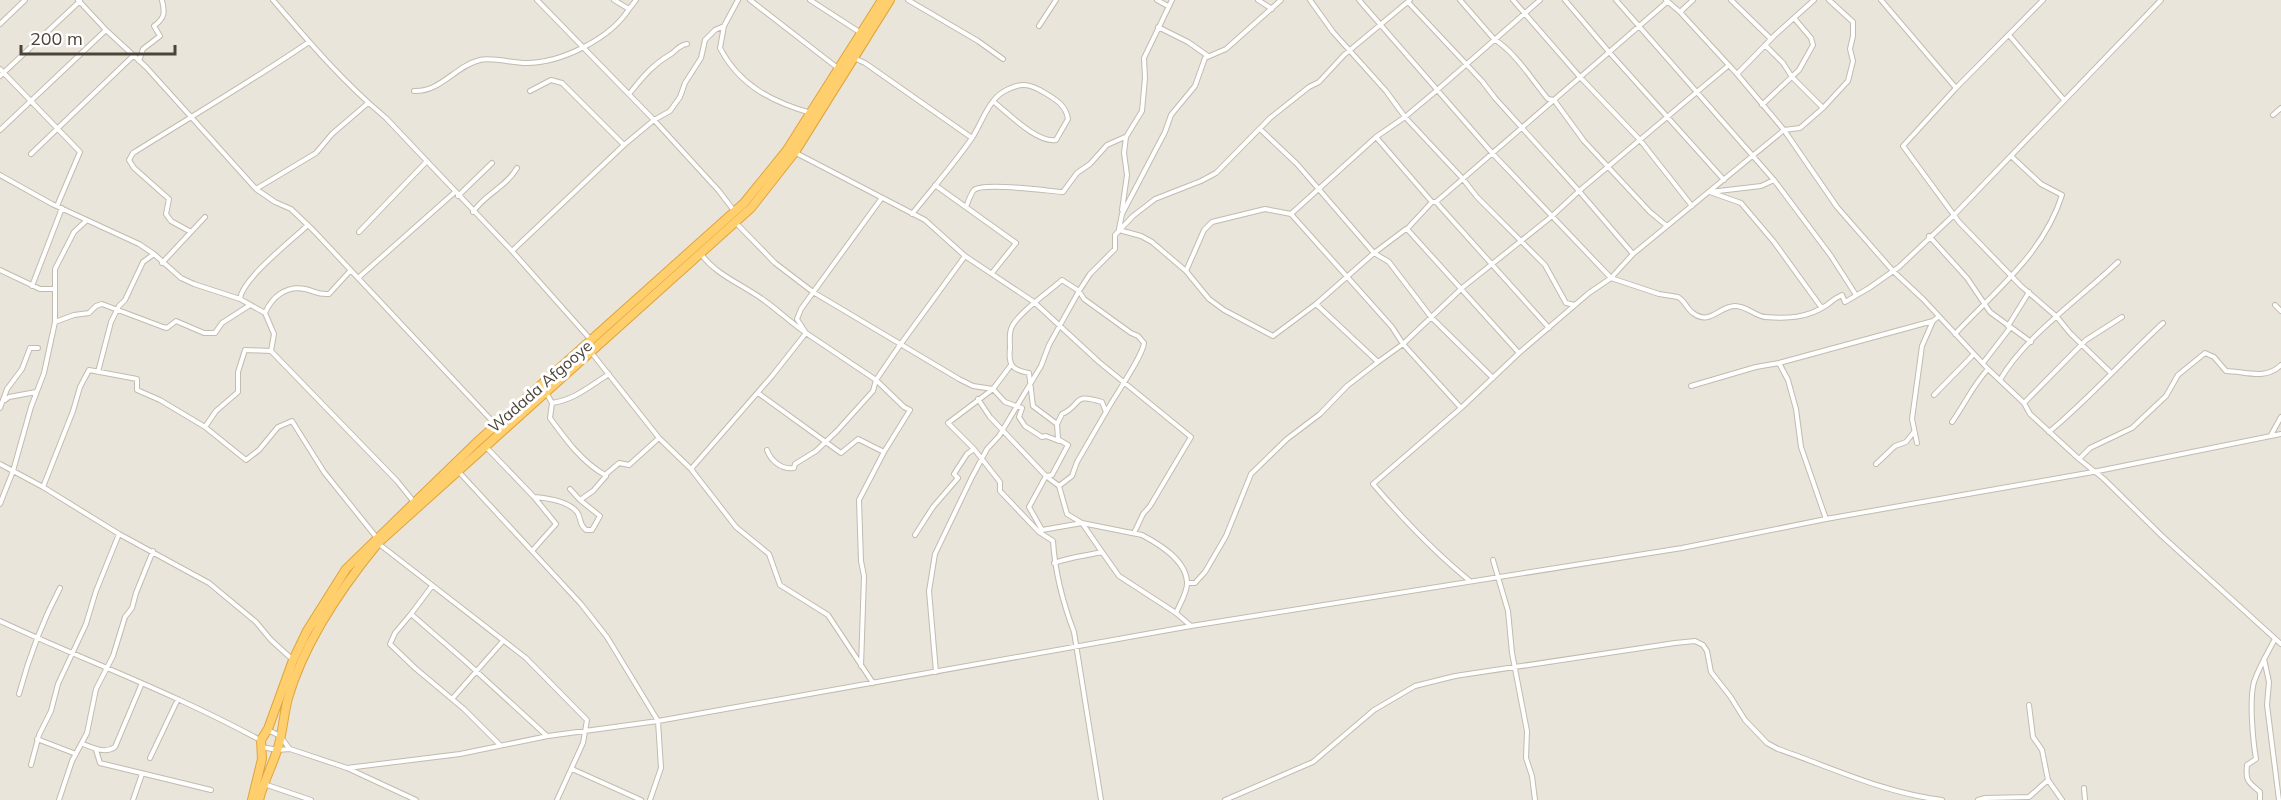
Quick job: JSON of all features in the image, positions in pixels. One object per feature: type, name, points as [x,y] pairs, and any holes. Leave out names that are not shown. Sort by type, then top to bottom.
[{"type":"highway","name":"Wadada Afgooye","points":[[252,800],[262,759],[261,743],[293,660],[318,612],[346,569],[486,447],[751,208],[795,152],[890,0]]},
{"type":"highway","name":"Wadada Afgooye","points":[[259,800],[277,750],[289,698],[304,658],[336,599],[377,541],[414,502],[496,425],[735,212],[775,167],[840,69],[880,1]]},
{"type":"street","points":[[0,24],[25,0]]},
{"type":"street","points":[[32,286],[80,152],[1,73],[79,0],[139,61],[256,189],[275,202],[291,209],[308,225],[496,425]]},
{"type":"street","points":[[139,61],[143,49],[160,36],[154,26],[163,19],[165,13],[162,0]]},
{"type":"street","points":[[273,0],[309,42],[368,103],[386,118],[512,251],[591,340]]},
{"type":"street","points":[[537,0],[654,120],[735,212]]},
{"type":"street","points":[[614,0],[629,9]]},
{"type":"street","points":[[414,91],[424,92],[435,87],[482,59],[503,62],[540,62],[584,47],[621,21],[636,0]]},
{"type":"street","points":[[738,0],[724,26],[720,48],[738,75],[770,98],[786,106],[812,113]]},
{"type":"street","points":[[750,0],[840,69]]},
{"type":"street","points":[[810,0],[861,34]]},
{"type":"street","points":[[908,0],[978,41],[1003,59]]},
{"type":"street","points":[[1039,26],[1056,0]]},
{"type":"street","points":[[1157,0],[1168,6]]},
{"type":"street","points":[[1119,230],[1127,175],[1124,153],[1126,137],[1142,111],[1144,58],[1172,0]]},
{"type":"street","points":[[1258,0],[1272,9]]},
{"type":"street","points":[[1122,214],[1165,132],[1171,115],[1195,86],[1204,61],[1208,56],[1226,49],[1281,0]]},
{"type":"street","points":[[1310,0],[1333,32],[1386,91],[1405,117],[1477,197],[1545,265],[1566,303],[1575,305]]},
{"type":"street","points":[[1359,0],[1493,154],[1611,278],[1659,294],[1678,297],[1694,315],[1705,318],[1734,306],[1752,310],[1765,317],[1793,319],[1821,308],[1835,297],[1842,295],[1845,302],[1893,271],[1955,213],[2161,0]]},
{"type":"street","points":[[936,672],[929,591],[935,554],[982,460],[1030,384],[1079,291],[1095,268],[1115,249],[1115,235],[1155,199],[1216,173],[1270,118],[1309,87],[1319,82],[1351,50],[1409,0],[1580,191],[1633,254]]},
{"type":"street","points":[[1460,0],[1548,99],[1554,100],[1584,141],[1650,212],[1667,226]]},
{"type":"street","points":[[1513,0],[1580,77],[1640,140],[1692,206]]},
{"type":"street","points":[[1291,214],[1376,137],[1405,117],[1540,0]]},
{"type":"street","points":[[1566,0],[1609,52],[1724,180]]},
{"type":"street","points":[[1616,0],[1774,180],[1831,256],[1856,295]]},
{"type":"street","points":[[1680,12],[1693,0]]},
{"type":"street","points":[[1731,0],[1771,39]]},
{"type":"street","points":[[1737,74],[1814,0]]},
{"type":"street","points":[[1470,581],[1430,546],[1373,484],[1461,408],[1519,353],[1595,288],[1611,278],[1633,254],[1784,130],[1800,128],[1848,81],[1853,61],[1851,49],[1854,36],[1853,22],[1829,0]]},
{"type":"street","points":[[1881,0],[1956,88]]},
{"type":"street","points":[[2043,0],[1902,146],[1955,213],[1959,222],[2012,277],[2057,317],[2112,373]]},
{"type":"street","points":[[1119,230],[1141,236],[1152,242],[1186,271],[1209,299],[1224,310],[1273,336],[1316,304],[1374,253],[1407,229],[1434,202],[1493,154],[1667,1],[1729,65],[1784,130],[1838,207],[1893,271],[2024,403],[2030,414],[2093,472],[2104,479],[2162,536],[2281,644]]},
{"type":"street","points":[[1762,105],[1799,70],[1813,45],[1811,38],[1794,18]]},
{"type":"street","points":[[512,251],[624,145],[654,120],[670,111],[701,58],[705,40],[715,30],[724,26]]},
{"type":"street","points":[[1158,27],[1188,42],[1208,56]]},
{"type":"street","points":[[0,130],[106,30]]},
{"type":"street","points":[[2009,35],[2064,100]]},
{"type":"street","points":[[191,232],[171,221],[166,214],[169,199],[134,168],[129,160],[133,153],[190,116],[252,81],[309,42]]},
{"type":"street","points":[[629,94],[657,62],[681,45],[687,44]]},
{"type":"street","points":[[1765,45],[1822,108]]},
{"type":"street","points":[[31,154],[133,56]]},
{"type":"street","points":[[854,58],[866,63],[972,138]]},
{"type":"street","points":[[1187,583],[1195,583],[1205,572],[1226,536],[1251,474],[1287,439],[1320,414],[1347,386],[1403,344],[1462,288],[1522,242],[1729,65]]},
{"type":"street","points":[[530,91],[551,80],[562,82],[624,145]]},
{"type":"street","points":[[912,214],[972,138],[994,102],[1000,93],[1014,86],[1031,84],[1052,96],[1066,108],[1068,119],[1056,140],[1047,141],[1034,134],[994,102]]},
{"type":"street","points":[[256,189],[316,153],[332,134],[368,103]]},
{"type":"street","points":[[2273,115],[2281,108]]},
{"type":"street","points":[[1260,129],[1297,164],[1374,253],[1389,262],[1431,317],[1493,378]]},
{"type":"street","points":[[966,207],[974,190],[983,186],[1063,192],[1077,173],[1090,164],[1107,144],[1126,137]]},
{"type":"street","points":[[1376,137],[1549,328]]},
{"type":"street","points":[[795,152],[925,220],[965,256],[1034,302],[1123,382],[1191,437],[1143,514],[1134,533]]},
{"type":"street","points":[[1955,334],[2012,277],[2034,251],[2056,216],[2062,195],[2041,184],[2011,156]]},
{"type":"street","points":[[359,232],[427,161]]},
{"type":"street","points":[[358,278],[492,163]]},
{"type":"street","points":[[473,212],[503,186],[517,168]]},
{"type":"street","points":[[0,175],[59,207],[139,244],[181,278],[253,305],[265,313],[274,334],[271,351]]},
{"type":"street","points":[[1710,192],[1761,186],[1774,180]]},
{"type":"street","points":[[935,185],[1016,243],[992,273]]},
{"type":"street","points":[[1710,192],[1740,203],[1774,243],[1821,308]]},
{"type":"street","points":[[806,333],[797,319],[813,292],[881,199]]},
{"type":"street","points":[[1186,271],[1204,230],[1212,222],[1265,209],[1291,214],[1461,408]]},
{"type":"street","points":[[162,264],[205,217]]},
{"type":"street","points":[[0,504],[13,471],[36,392],[44,373],[55,322],[57,266],[74,232],[87,220]]},
{"type":"street","points":[[736,223],[775,263],[813,292],[973,386],[993,389],[1005,402],[1022,408],[1019,417],[1024,421],[1025,426],[1042,437],[1046,436],[1068,445]]},
{"type":"street","points":[[240,299],[241,292],[261,268],[308,225]]},
{"type":"street","points":[[1407,229],[1519,353]]},
{"type":"street","points":[[1929,236],[1967,278],[1989,312],[2031,342]]},
{"type":"street","points":[[98,372],[101,354],[117,309],[125,300],[143,261],[154,254]]},
{"type":"street","points":[[701,254],[713,269],[766,301],[787,321],[876,380],[910,410],[884,452],[859,500],[861,561],[864,576],[861,666]]},
{"type":"street","points":[[767,450],[771,459],[792,469],[795,464],[826,442],[873,391],[876,380],[965,256]]},
{"type":"street","points":[[2000,380],[2031,342],[2118,262]]},
{"type":"street","points":[[0,270],[40,289],[55,289]]},
{"type":"street","points":[[265,313],[274,297],[294,289],[308,289],[318,295],[329,294],[350,271]]},
{"type":"street","points":[[1057,424],[1033,406],[1029,374],[1020,372],[1011,365],[1008,359],[1011,328],[1034,302],[1062,280],[1079,291],[1084,299],[1138,336],[1144,343],[1141,356],[1123,382],[1077,462],[1072,476],[1059,486]]},
{"type":"street","points":[[1983,363],[2009,327],[2029,292]]},
{"type":"street","points":[[1316,304],[1378,362]]},
{"type":"street","points":[[55,322],[74,315],[89,314],[99,305],[117,309],[167,328],[176,321],[198,332],[215,333],[222,323],[237,315],[248,305],[253,305]]},
{"type":"street","points":[[2276,305],[2281,311]]},
{"type":"street","points":[[1691,386],[1933,321],[1938,317]]},
{"type":"street","points":[[2024,403],[2082,344],[2122,317]]},
{"type":"street","points":[[1917,443],[1912,412],[1922,346],[1933,321]]},
{"type":"street","points":[[2049,432],[2078,408],[2163,323]]},
{"type":"street","points":[[691,470],[758,393],[806,333]]},
{"type":"street","points":[[0,408],[7,389],[22,369],[30,348],[38,348]]},
{"type":"street","points":[[205,427],[216,411],[238,392],[238,372],[245,350],[271,351],[414,502]]},
{"type":"street","points":[[591,352],[659,438],[691,470],[736,527],[769,554],[780,585],[797,598],[828,615],[873,683]]},
{"type":"street","points":[[2079,459],[2090,448],[2132,428],[2166,396],[2178,375],[2205,353],[2214,357],[2226,371],[2258,375],[2274,372],[2281,365]]},
{"type":"street","points":[[1934,395],[1974,354]]},
{"type":"street","points":[[1779,363],[1788,381],[1796,409],[1801,447],[1826,519]]},
{"type":"street","points":[[1011,365],[993,389],[948,423],[974,449],[1000,482],[1000,491],[1053,541],[1054,563],[1077,648],[1101,800]]},
{"type":"street","points":[[1952,422],[1977,381],[1988,369]]},
{"type":"street","points":[[43,488],[80,387],[89,370],[137,379],[138,390],[160,399],[205,427],[246,460],[259,450],[278,427],[292,421],[324,472],[377,541],[526,658],[587,720],[586,731],[572,769],[557,800]]},
{"type":"street","points":[[552,403],[565,402],[609,374]]},
{"type":"street","points":[[4,400],[36,392]]},
{"type":"street","points":[[546,392],[552,403],[550,418],[568,444],[602,474],[607,475]]},
{"type":"street","points":[[758,393],[841,453],[858,439],[884,452]]},
{"type":"street","points":[[1068,445],[1058,439],[1057,424],[1062,414],[1069,411],[1073,404],[1082,398],[1102,402],[1106,412]]},
{"type":"street","points":[[978,399],[990,417],[1046,476],[1059,486],[1067,514],[1082,523],[1134,533],[1149,539],[1177,561],[1184,570],[1187,583],[1176,613]]},
{"type":"street","points":[[2271,436],[2281,417]]},
{"type":"street","points":[[1876,464],[1895,446],[1906,442],[1915,432]]},
{"type":"street","points":[[347,768],[460,754],[548,736],[658,721],[1191,626],[1682,548],[1826,519],[2093,472],[2281,434]]},
{"type":"street","points":[[580,500],[619,464],[629,465],[659,438]]},
{"type":"street","points":[[1046,476],[1052,475],[1068,445]]},
{"type":"street","points":[[486,447],[534,497],[556,524],[532,551]]},
{"type":"street","points":[[915,535],[933,507],[958,478],[954,474],[967,454],[974,449]]},
{"type":"street","points":[[0,464],[119,534],[209,582],[256,622],[271,640],[293,660]]},
{"type":"street","points":[[459,471],[581,604],[607,637],[658,721],[661,768],[650,800]]},
{"type":"street","points":[[1040,531],[1029,507],[1046,476]]},
{"type":"street","points":[[534,497],[550,498],[569,506],[578,515],[580,525],[586,530],[592,530],[600,516],[570,489]]},
{"type":"street","points":[[1040,531],[1082,523]]},
{"type":"street","points":[[1082,523],[1119,576],[1176,613],[1191,626]]},
{"type":"street","points":[[31,765],[37,739],[53,705],[58,684],[73,655],[119,534]]},
{"type":"street","points":[[58,800],[87,733],[96,690],[113,656],[125,617],[132,608],[153,551]]},
{"type":"street","points":[[1054,563],[1074,556],[1102,552]]},
{"type":"street","points":[[1493,560],[1508,611],[1514,667],[1527,731],[1526,758],[1532,776],[1535,800]]},
{"type":"street","points":[[432,586],[395,633],[390,644],[500,745]]},
{"type":"street","points":[[19,694],[37,638],[60,588]]},
{"type":"street","points":[[411,614],[548,736]]},
{"type":"street","points":[[0,621],[73,655],[178,699],[277,750],[290,749],[347,768],[406,799],[416,800]]},
{"type":"street","points":[[2260,800],[2260,792],[2250,784],[2246,774],[2247,765],[2256,759],[2253,740],[2252,690],[2264,658],[2275,639]]},
{"type":"street","points":[[452,699],[503,641]]},
{"type":"street","points":[[1225,800],[1312,762],[1374,710],[1415,686],[1455,676],[1652,645],[1695,641],[1703,645],[1707,651],[1711,672],[1730,696],[1744,720],[1767,743],[1778,750],[1892,790],[1916,797],[1942,800]]},
{"type":"street","points":[[2264,658],[2269,682],[2267,705],[2279,800]]},
{"type":"street","points":[[83,744],[96,750],[112,750],[115,747],[142,683]]},
{"type":"street","points":[[150,758],[178,699]]},
{"type":"street","points":[[2029,705],[2033,737],[2042,750],[2048,780],[2062,800]]},
{"type":"street","points":[[268,729],[280,736],[290,749]]},
{"type":"street","points":[[37,739],[76,754]]},
{"type":"street","points":[[96,750],[100,763],[212,790]]},
{"type":"street","points":[[572,769],[641,800]]},
{"type":"street","points":[[133,800],[142,774]]},
{"type":"street","points":[[1978,800],[2029,797],[2048,780]]},
{"type":"street","points":[[263,784],[311,800]]},
{"type":"street","points":[[2084,788],[2085,800]]},
{"type":"shaded area","points":[[0,0],[2281,0],[2281,800],[0,800]]}]
